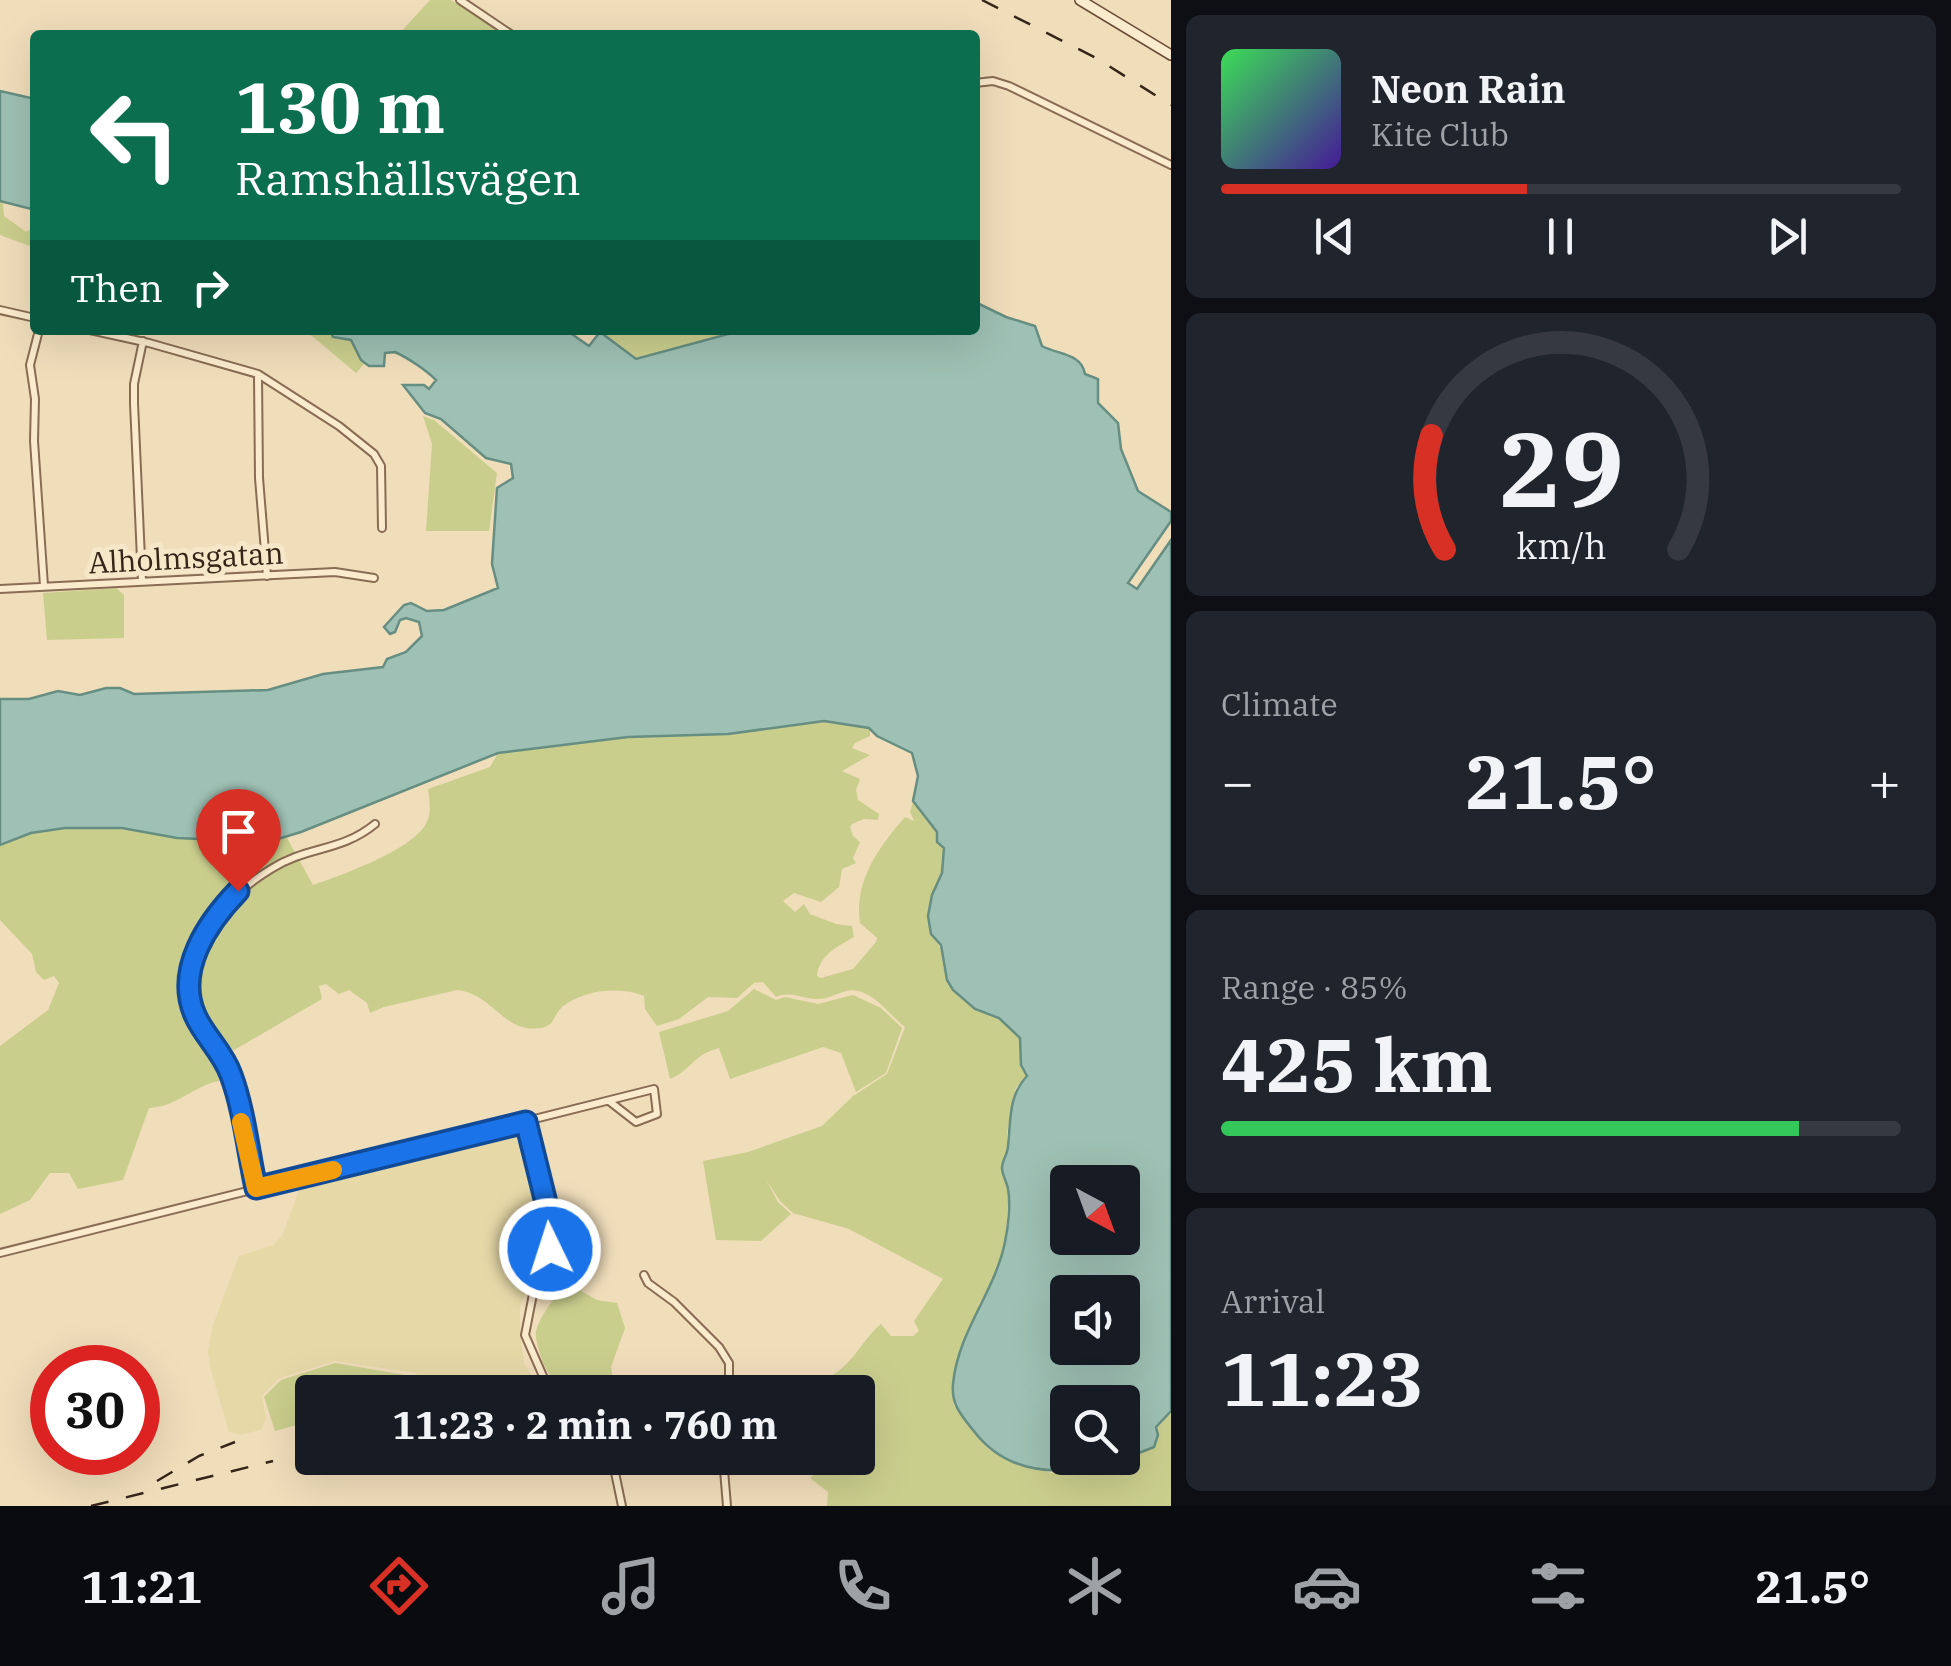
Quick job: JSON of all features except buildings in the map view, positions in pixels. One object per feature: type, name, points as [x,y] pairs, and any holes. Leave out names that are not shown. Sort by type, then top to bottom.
[{"type":"street","points":[[460,0],[505,30]]},
{"type":"street","points":[[1080,0],[1171,54]]},
{"type":"street","points":[[980,82],[993,81],[1008,86],[1171,165]]},
{"type":"street","points":[[0,310],[30,317]]},
{"type":"street","points":[[38,335],[30,365],[44,586]]},
{"type":"street","points":[[114,335],[258,374],[374,454],[381,466],[382,528]]},
{"type":"street","points":[[142,341],[134,403],[142,580]]},
{"type":"street","points":[[258,374],[259,478],[268,576]]},
{"type":"street","name":"Alholmsgatan","points":[[0,589],[335,572],[374,578]]},
{"type":"street","points":[[256,1188],[231,1074],[193,1012],[191,962],[207,931],[238,891],[300,853],[344,845],[375,824]]},
{"type":"street","points":[[0,1252],[654,1089],[657,1114],[655,1118],[636,1122],[610,1101]]},
{"type":"street","points":[[526,1122],[552,1227],[550,1249],[534,1289],[525,1335],[543,1375]]},
{"type":"street","points":[[644,1275],[648,1283],[674,1302],[719,1347],[729,1364],[729,1375]]},
{"type":"street","points":[[616,1475],[622,1506]]},
{"type":"street","points":[[725,1475],[727,1506]]},
{"type":"shaded area","points":[[519,1136],[543,1214],[538,1256],[520,1307],[524,1363],[531,1375],[417,1375],[335,1361],[279,1378],[262,1396],[266,1418],[262,1429],[242,1435],[229,1432],[210,1367],[208,1352],[213,1325],[239,1256],[273,1245],[282,1236],[300,1188]]},
{"type":"green space","points":[[430,0],[451,0],[499,30],[403,30]]},
{"type":"green space","points":[[0,160],[30,203],[30,209],[3,203],[4,216],[26,232],[30,230],[30,246],[0,235]]},
{"type":"green space","points":[[374,335],[403,355],[385,353],[384,366],[365,363],[356,373],[312,336]]},
{"type":"green space","points":[[604,335],[724,335],[635,359]]},
{"type":"green space","points":[[423,416],[434,420],[497,473],[489,531],[426,531],[432,444]]},
{"type":"green space","points":[[116,588],[124,595],[124,638],[47,640],[43,593]]},
{"type":"green space","points":[[824,721],[870,728],[870,736],[852,748],[870,755],[842,771],[860,779],[858,800],[879,814],[878,820],[864,819],[850,827],[860,842],[853,858],[856,863],[842,869],[839,887],[821,902],[794,893],[783,901],[795,912],[804,904],[810,914],[852,926],[854,937],[825,957],[817,976],[853,969],[876,942],[877,938],[860,923],[864,879],[905,817],[914,821],[910,812],[913,801],[944,848],[942,873],[932,895],[931,934],[941,951],[947,978],[962,998],[996,1017],[1020,1038],[1021,1065],[1027,1076],[1016,1088],[1008,1148],[1001,1165],[1009,1191],[1005,1244],[992,1282],[979,1304],[954,1405],[990,1450],[1050,1475],[1140,1475],[1140,1445],[1171,1402],[1171,1506],[827,1506],[828,1492],[810,1478],[813,1475],[875,1475],[875,1375],[832,1375],[881,1324],[891,1336],[913,1336],[919,1331],[914,1321],[943,1279],[849,1229],[793,1213],[766,1180],[778,1202],[791,1214],[761,1241],[716,1240],[703,1161],[748,1152],[822,1126],[853,1096],[887,1074],[905,1027],[879,1002],[855,990],[820,999],[776,997],[763,982],[754,983],[737,998],[708,997],[679,1019],[657,1026],[645,1009],[644,996],[602,991],[571,1001],[546,1027],[528,1028],[507,1019],[480,998],[457,990],[370,1013],[367,1003],[349,990],[339,994],[326,984],[319,986],[322,999],[222,1057],[226,1080],[149,1108],[123,1180],[78,1189],[69,1173],[50,1173],[30,1200],[0,1214],[0,1046],[48,1010],[59,983],[54,976],[44,980],[36,972],[32,954],[0,920],[0,845],[41,829],[103,827],[268,842],[286,836],[313,885],[373,862],[403,845],[427,823],[428,789],[490,767],[498,753],[628,737],[728,734]]},
{"type":"green space","points":[[754,989],[776,1000],[785,997],[818,1004],[853,995],[881,1008],[902,1028],[886,1073],[856,1092],[841,1053],[823,1047],[730,1079],[719,1048],[670,1079],[659,1032],[728,1011]]},
{"type":"green space","points":[[579,1290],[597,1300],[617,1303],[625,1328],[611,1367],[612,1375],[551,1375],[545,1367],[536,1334],[543,1315],[560,1291]]},
{"type":"green space","points":[[335,1363],[405,1375],[297,1375]]},
{"type":"green space","points":[[295,1376],[295,1426],[275,1431],[264,1397],[281,1380]]},
{"type":"water","points":[[0,91],[30,98],[30,209],[0,201]]},
{"type":"water","points":[[980,304],[1035,326],[1042,346],[1074,358],[1085,374],[1098,379],[1098,403],[1118,423],[1121,449],[1138,491],[1171,512],[1171,521],[1128,583],[1137,589],[1171,540],[1171,1411],[1156,1427],[1154,1447],[1140,1452],[1140,1385],[1050,1385],[1050,1469],[1012,1461],[991,1449],[955,1403],[956,1365],[1005,1242],[1009,1202],[1002,1165],[1008,1149],[1013,1100],[1027,1076],[1021,1065],[1020,1038],[999,1018],[975,1009],[947,980],[941,945],[931,934],[928,916],[942,873],[944,848],[913,801],[918,776],[912,753],[869,728],[824,721],[728,734],[628,737],[498,753],[268,842],[177,838],[122,828],[65,828],[31,833],[0,845],[0,699],[29,699],[58,691],[80,695],[106,688],[134,694],[268,690],[323,674],[383,667],[387,659],[406,652],[422,636],[419,622],[406,618],[400,620],[395,632],[390,634],[384,627],[404,605],[411,603],[427,611],[444,610],[498,588],[492,564],[497,488],[513,478],[511,464],[486,458],[441,419],[425,413],[403,385],[424,385],[429,389],[436,380],[422,368],[395,352],[385,353],[384,366],[369,366],[361,360],[351,340],[332,335],[573,335],[589,346],[598,335],[604,335],[636,359],[725,335],[980,335]]},
{"type":"railway","points":[[982,0],[1096,58],[1171,105]]},
{"type":"railway","points":[[157,1481],[199,1456],[235,1442]]},
{"type":"railway","points":[[91,1506],[273,1461]]},
{"type":"slow traffic","points":[[241,1122],[256,1188],[333,1170]]},
{"type":"route","points":[[238,891],[207,931],[191,962],[191,995],[199,1024],[213,1040],[231,1074],[256,1188],[526,1122],[552,1227],[550,1249]]}]
